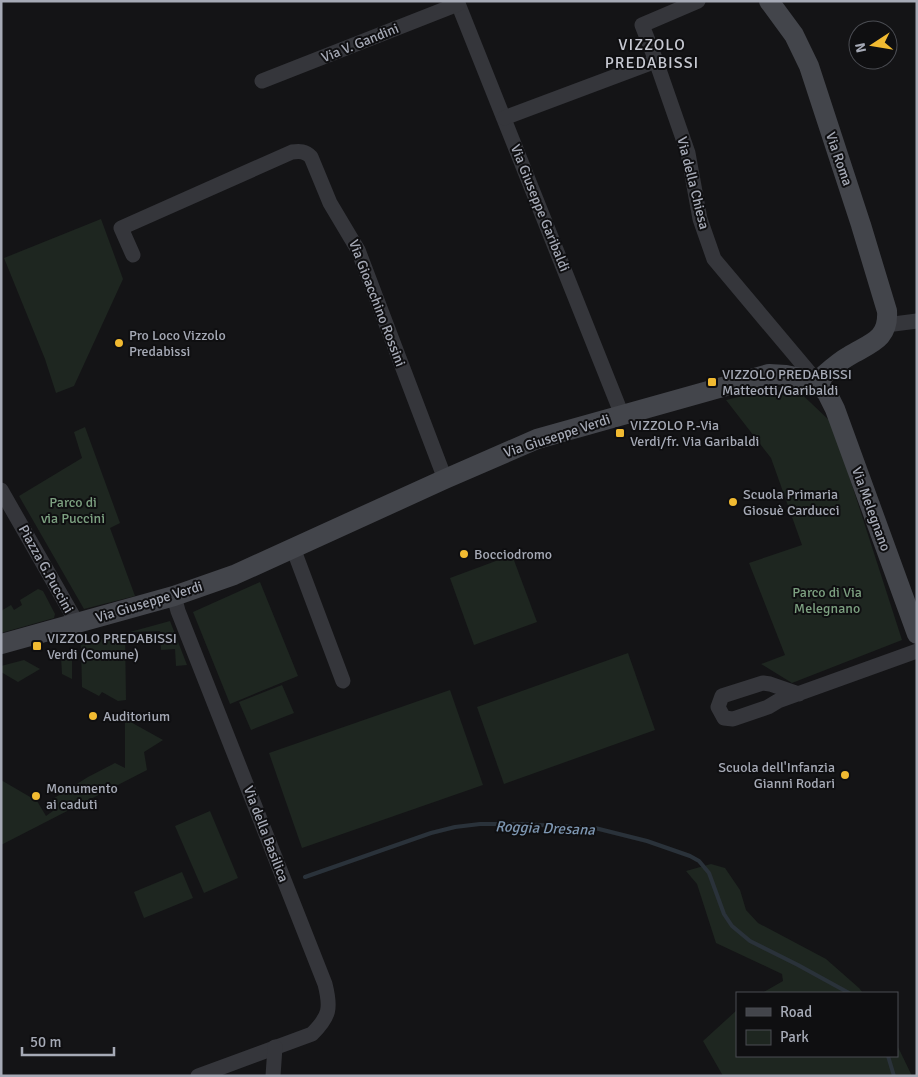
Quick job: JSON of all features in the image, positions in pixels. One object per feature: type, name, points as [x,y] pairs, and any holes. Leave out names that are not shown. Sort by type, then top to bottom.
[{"type":"street","name":"Via della Chiesa","points":[[698,1],[642,25],[688,153],[700,219],[714,259],[815,378]]},
{"type":"street","name":"Via Roma","points":[[770,1],[794,35],[809,66],[886,307],[886,325]]},
{"type":"street","name":"Via V. Gandini","points":[[262,81],[457,3]]},
{"type":"street","name":"Via Giuseppe Garibaldi","points":[[457,3],[622,415]]},
{"type":"street","points":[[504,118],[656,61]]},
{"type":"street","name":"Via Gioacchino Rossini","points":[[133,255],[122,228],[292,152],[303,151],[308,153],[330,203],[358,250],[445,479]]},
{"type":"street","points":[[815,378],[874,342],[886,325],[917,321]]},
{"type":"street","name":"Via Giuseppe Verdi","points":[[1,644],[174,596],[234,575],[529,442],[769,374],[815,378]]},
{"type":"street","name":"Via Melegnano","points":[[815,378],[835,409],[917,634]]},
{"type":"street","name":"Piazza G.Puccini","points":[[1,490],[76,623]]},
{"type":"street","points":[[294,548],[343,682]]},
{"type":"street","name":"Via della Basilica","points":[[174,596],[178,611],[325,984],[329,1002],[324,1022],[312,1034],[198,1076]]},
{"type":"street","points":[[799,694],[917,651]]},
{"type":"street","points":[[273,1076],[276,1047]]},
{"type":"green space","points":[[101,219],[123,279],[74,386],[56,393],[45,359],[4,258]]},
{"type":"green space","name":"Parco di Via Melegnano","points":[[791,384],[832,423],[902,640],[792,683],[761,664],[785,655],[749,563],[802,545],[771,458],[726,400]]},
{"type":"green space","name":"Parco di via Puccini","points":[[85,427],[120,523],[110,528],[135,596],[84,609],[19,496],[82,458],[74,432]]},
{"type":"green space","points":[[512,555],[537,622],[474,645],[450,578]]},
{"type":"green space","points":[[260,582],[298,676],[230,704],[193,612]]},
{"type":"green space","points":[[38,589],[43,591],[55,614],[54,618],[1,633],[1,611],[11,605],[14,610],[22,605],[20,600]]},
{"type":"green space","points":[[170,621],[187,665],[176,666],[175,649],[161,650],[160,631],[130,632]]},
{"type":"green space","points":[[125,633],[126,700],[118,701],[102,692],[99,696],[82,687],[81,645]]},
{"type":"green space","points":[[72,653],[72,679],[62,674],[61,656]]},
{"type":"green space","points":[[628,653],[655,730],[504,784],[477,707]]},
{"type":"green space","points":[[24,660],[40,669],[18,682],[1,672],[1,666]]},
{"type":"green space","points":[[282,685],[294,713],[251,730],[239,702]]},
{"type":"green space","points":[[450,690],[483,785],[302,848],[269,753]]},
{"type":"green space","points":[[127,720],[163,740],[144,752],[147,770],[1,845],[1,780],[37,801],[46,816],[53,811],[48,802],[88,777],[115,763],[125,768],[125,722]]},
{"type":"green space","points":[[210,811],[238,878],[204,893],[175,826]]},
{"type":"green space","points":[[711,864],[725,868],[740,890],[746,910],[758,923],[826,959],[862,992],[764,992],[783,981],[782,974],[716,943],[697,884],[686,871]]},
{"type":"green space","points":[[182,872],[193,898],[144,918],[134,892]]},
{"type":"green space","points":[[736,1011],[736,1057],[898,1057],[898,1047],[912,1076],[723,1076],[703,1041]]},
{"type":"waterway","name":"Roggia Dresana","points":[[305,877],[431,833],[455,827],[480,824],[521,824],[595,828],[647,841],[699,861],[709,873],[724,914],[732,926],[750,941],[847,992]]},
{"type":"waterway","name":"Roggia Dresana","points":[[888,1057],[894,1076]]},
{"type":"place","name":"Pro Loco Vizzolo Predabissi","points":[[119,343]]},
{"type":"place","name":"VIZZOLO PREDABISSI Matteotti/Garibaldi","points":[[712,382]]},
{"type":"place","name":"VIZZOLO P.-Via Verdi/fr. Via Garibaldi","points":[[620,433]]},
{"type":"place","name":"Scuola Primaria Giosuè Carducci","points":[[733,502]]},
{"type":"place","name":"Bocciodromo","points":[[464,554]]},
{"type":"place","name":"VIZZOLO PREDABISSI Verdi (Comune)","points":[[37,646]]},
{"type":"place","name":"Auditorium","points":[[93,716]]},
{"type":"place","name":"Scuola dell'Infanzia Gianni Rodari","points":[[845,775]]},
{"type":"place","name":"Monumento ai caduti","points":[[36,796]]},
{"type":"district","name":"VIZZOLO PREDABISSI","points":[[652,54]]}]
